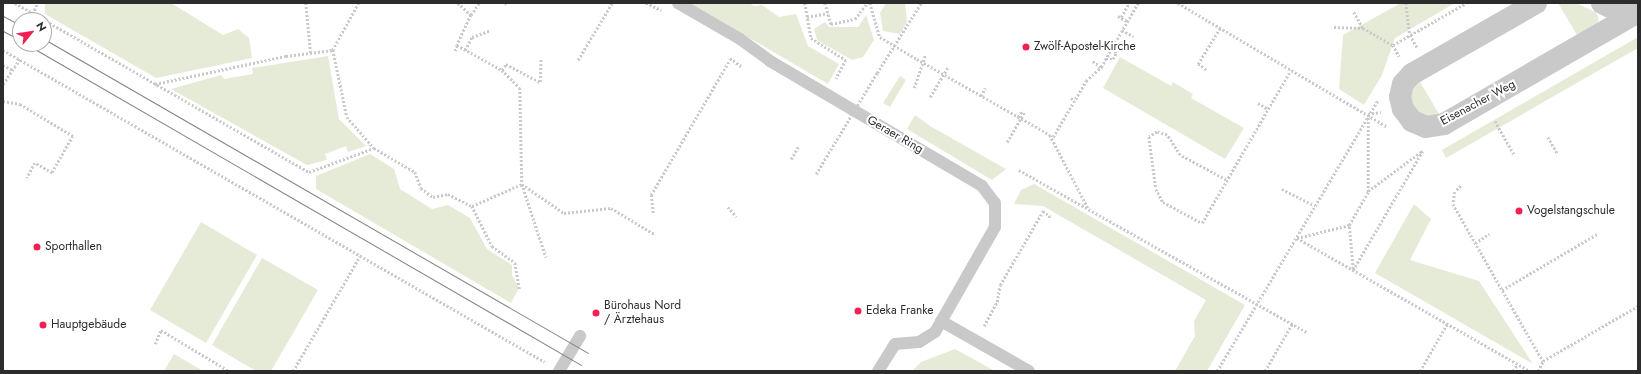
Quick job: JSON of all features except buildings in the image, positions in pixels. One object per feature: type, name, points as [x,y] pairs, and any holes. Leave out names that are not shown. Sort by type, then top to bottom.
[{"type":"street","name":"Eisenacher Weg","points":[[1536,3],[1412,74],[1404,84],[1400,96],[1402,109],[1412,121],[1426,127],[1444,124],[1633,14]]},
{"type":"street","name":"Eisenacher Weg","points":[[1602,3],[1633,14]]},
{"type":"lane","name":"Geraer Ring","points":[[678,3],[740,39],[770,61],[982,186],[995,203],[995,227],[942,322],[935,332],[919,342],[895,344],[878,371]]},
{"type":"lane","points":[[942,322],[1029,371]]},
{"type":"lane","points":[[559,371],[580,336]]},
{"type":"path","points":[[15,3],[30,12]]},
{"type":"path","points":[[306,3],[310,55]]},
{"type":"path","points":[[359,3],[333,50],[347,117],[374,148],[415,172],[421,188],[433,197],[448,194],[472,206],[492,246],[515,263],[520,290]]},
{"type":"path","points":[[458,3],[471,15]]},
{"type":"path","points":[[455,51],[471,15],[479,3]]},
{"type":"path","points":[[578,60],[612,3]]},
{"type":"path","points":[[805,3],[806,17],[811,38],[846,60]]},
{"type":"path","points":[[825,3],[831,24],[855,19],[867,3]]},
{"type":"path","points":[[870,3],[880,37],[1053,137],[1088,208]]},
{"type":"path","points":[[816,174],[877,73],[896,47],[921,3]]},
{"type":"path","points":[[1127,21],[1120,17],[1129,3]]},
{"type":"path","points":[[1053,137],[1086,81],[1101,67],[1138,3]]},
{"type":"path","points":[[1178,3],[1368,114],[1392,130]]},
{"type":"path","points":[[1406,3],[1410,35]]},
{"type":"path","points":[[1393,45],[1466,3]]},
{"type":"path","points":[[1354,12],[1363,28]]},
{"type":"path","points":[[806,17],[828,13]]},
{"type":"path","points":[[52,25],[309,172],[374,148]]},
{"type":"path","points":[[1334,27],[1363,28],[1393,45],[1412,74]]},
{"type":"path","points":[[1206,70],[1198,64],[1220,28]]},
{"type":"path","points":[[465,50],[472,37],[491,30]]},
{"type":"path","points":[[1122,30],[1132,36]]},
{"type":"path","points":[[457,45],[502,70],[520,88],[522,184],[546,257]]},
{"type":"path","points":[[1106,59],[1113,59],[1116,53],[1112,47]]},
{"type":"path","points":[[3,50],[559,371]]},
{"type":"path","points":[[155,85],[286,56],[310,55],[333,50]]},
{"type":"path","points":[[914,88],[926,54]]},
{"type":"path","points":[[3,84],[20,59]]},
{"type":"path","points":[[502,70],[506,64],[540,82],[542,59]]},
{"type":"path","points":[[653,213],[651,195],[730,59]]},
{"type":"path","points":[[1093,61],[1101,67]]},
{"type":"path","points":[[3,65],[13,70]]},
{"type":"path","points":[[930,97],[948,67]]},
{"type":"path","points":[[1226,180],[1180,154],[1167,136],[1157,132],[1149,137],[1156,189],[1163,202],[1202,223],[1291,70]]},
{"type":"path","points":[[981,96],[985,88]]},
{"type":"path","points":[[1071,98],[1075,100]]},
{"type":"path","points":[[3,101],[20,104],[73,136],[52,173],[35,163],[27,178]]},
{"type":"path","points":[[1484,101],[1515,155]]},
{"type":"path","points":[[1258,103],[1268,109]]},
{"type":"path","points":[[1007,142],[1023,110],[1018,117]]},
{"type":"path","points":[[1368,114],[1368,192]]},
{"type":"path","points":[[1217,371],[1297,238],[1368,114]]},
{"type":"path","points":[[1548,137],[1558,154]]},
{"type":"path","points":[[1417,146],[1424,150]]},
{"type":"path","points":[[791,159],[798,147]]},
{"type":"path","points":[[1353,270],[1349,225],[1368,192],[1424,150]]},
{"type":"path","points":[[1353,270],[1424,150]]},
{"type":"path","points":[[1020,170],[1308,333]]},
{"type":"path","points":[[472,206],[522,184]]},
{"type":"path","points":[[522,184],[564,214],[610,208],[656,235]]},
{"type":"path","points":[[1462,186],[1455,192],[1453,204],[1543,361]]},
{"type":"path","points":[[1282,189],[1315,206]]},
{"type":"path","points":[[728,207],[737,217]]},
{"type":"path","points":[[976,341],[998,302],[1000,285],[1043,211],[1050,216],[1049,218]]},
{"type":"path","points":[[1297,238],[1349,225]]},
{"type":"path","points":[[1475,243],[1489,234]]},
{"type":"path","points":[[1502,290],[1597,234]]},
{"type":"path","points":[[1297,238],[1530,371]]},
{"type":"path","points":[[293,371],[360,256]]},
{"type":"path","points":[[1538,371],[1543,361],[1638,306]]},
{"type":"path","points":[[1265,371],[1292,324]]},
{"type":"path","points":[[1420,371],[1447,324]]},
{"type":"path","points":[[155,344],[161,330],[229,371]]},
{"type":"path","points":[[1513,371],[1517,364]]},
{"type":"green space","points":[[45,3],[171,3],[223,35],[238,29],[249,38],[252,58],[156,78],[52,18],[52,12],[45,12]]},
{"type":"green space","points":[[690,3],[749,3],[754,6],[762,5],[779,17],[796,14],[808,46],[839,64],[828,84]]},
{"type":"green space","points":[[886,3],[905,3],[907,22],[900,34],[883,31],[880,13]]},
{"type":"green space","points":[[1401,3],[1455,3],[1395,38],[1382,75],[1364,105],[1339,89],[1343,35]]},
{"type":"green space","points":[[1558,3],[1576,3],[1595,12],[1590,3],[1611,3],[1596,12],[1599,20],[1596,24],[1577,35]]},
{"type":"green space","points":[[866,15],[874,40],[863,57],[852,60],[817,40],[814,29],[825,22],[829,27],[858,27]]},
{"type":"green space","points":[[1638,37],[1638,48],[1446,158],[1442,150]]},
{"type":"green space","points":[[328,56],[339,119],[366,146],[348,152],[346,146],[325,154],[327,160],[307,165],[171,89],[221,75],[224,79],[253,74],[252,68]]},
{"type":"green space","points":[[1120,57],[1171,86],[1173,82],[1193,94],[1191,98],[1244,128],[1225,159],[1103,88]]},
{"type":"green space","points":[[900,76],[906,80],[890,107],[883,103]]},
{"type":"green space","points":[[1420,82],[1439,114],[1427,117],[1416,111],[1411,102],[1412,91]]},
{"type":"green space","points":[[915,115],[930,126],[1006,169],[992,180],[907,129]]},
{"type":"green space","points":[[370,154],[394,169],[400,189],[432,209],[448,205],[470,218],[487,249],[512,265],[512,275],[519,288],[511,303],[316,189],[316,176]]},
{"type":"green space","points":[[1034,184],[1245,305],[1207,371],[1175,371],[1195,336],[1194,321],[1206,300],[1043,206],[1014,204],[1021,190]]},
{"type":"green space","points":[[1414,204],[1431,219],[1410,260],[1479,281],[1533,364],[1375,273]]},
{"type":"green space","points":[[201,222],[257,255],[206,343],[150,310]]},
{"type":"green space","points":[[262,258],[318,290],[271,371],[256,371],[212,345]]},
{"type":"green space","points":[[955,349],[995,371],[912,371],[921,362]]},
{"type":"green space","points":[[174,354],[203,371],[164,371]]},
{"type":"tram line","points":[[3,16],[12,21]]},
{"type":"tram line","points":[[3,31],[12,36]]},
{"type":"tram line","points":[[52,44],[588,353]]},
{"type":"tram line","points":[[40,52],[581,365]]},
{"type":"place","name":"Zwölf-Apostel-Kirche","points":[[1026,47]]},
{"type":"place","name":"Vogelstangschule","points":[[1519,211]]},
{"type":"place","name":"Sporthallen","points":[[37,247]]},
{"type":"place","name":"Edeka Franke","points":[[858,311]]},
{"type":"place","name":"Bürohaus Nord / Ärztehaus","points":[[596,313]]},
{"type":"place","name":"Hauptgebäude","points":[[43,325]]}]
